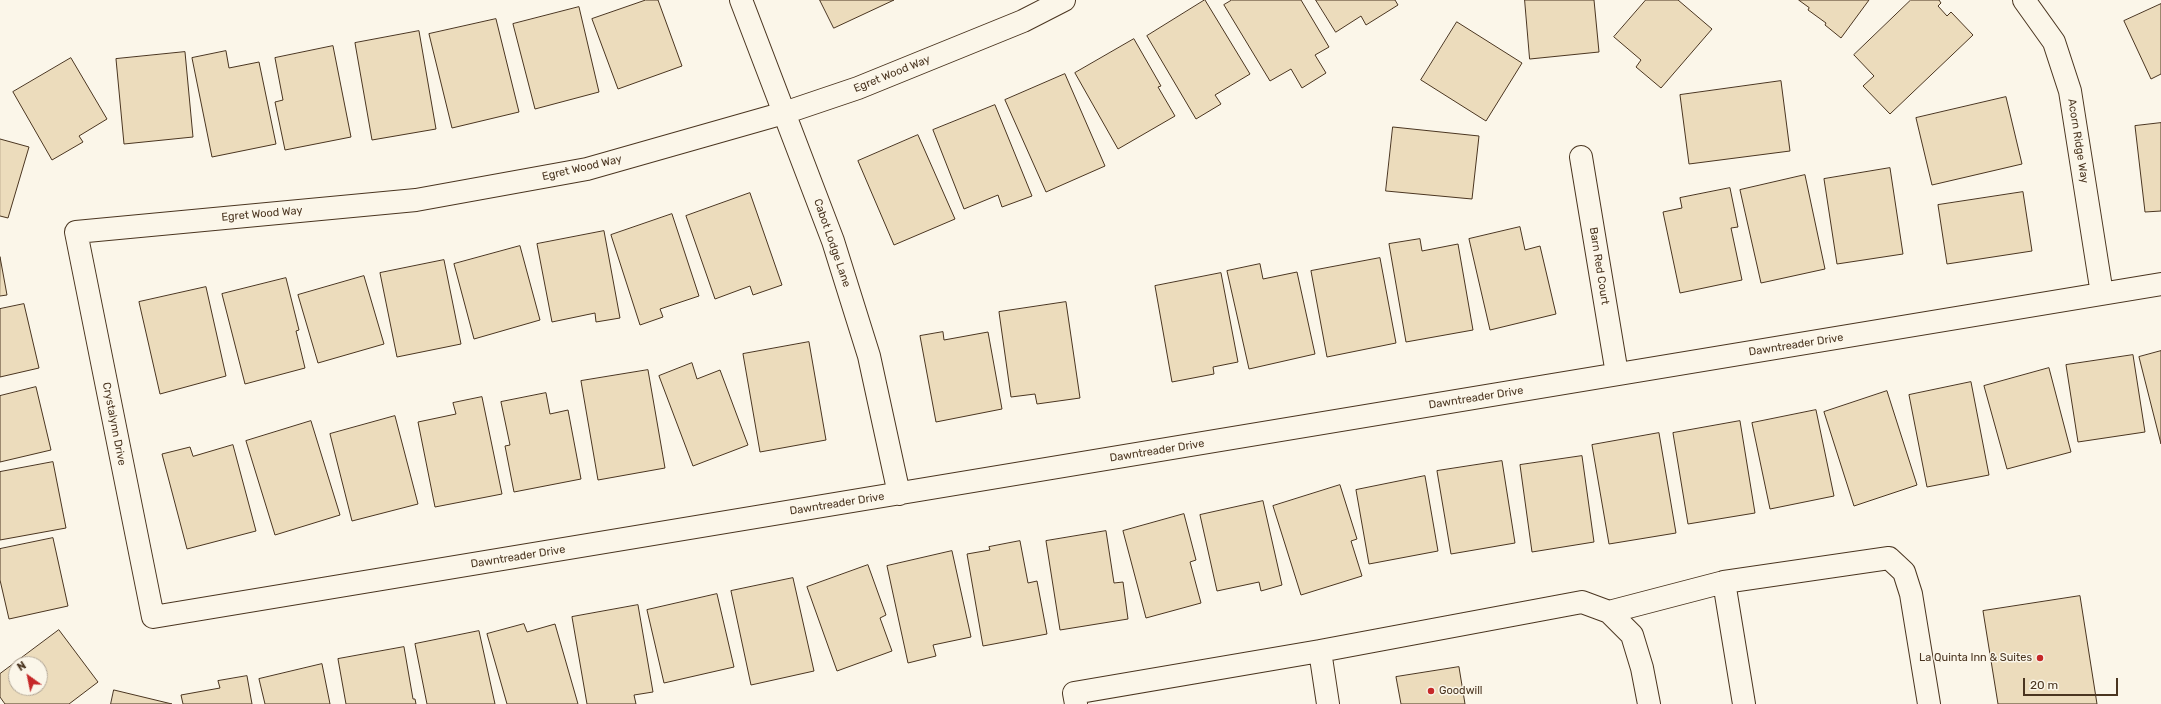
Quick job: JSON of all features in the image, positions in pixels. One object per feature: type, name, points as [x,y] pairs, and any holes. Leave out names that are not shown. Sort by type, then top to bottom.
[{"type":"street","name":"Cabot Lodge Lane","points":[[741,0],[833,241],[869,356],[899,494]]},
{"type":"street","name":"Egret Wood Way","points":[[76,232],[416,200],[587,169],[784,113],[858,88],[1022,21],[1064,0]]},
{"type":"street","name":"Acorn Ridge Way","points":[[2024,0],[2054,42],[2070,91],[2102,294]]},
{"type":"street","name":"Barn Red Court","points":[[1581,157],[1617,374]]},
{"type":"street","name":"Crystalynn Drive","points":[[76,232],[153,617]]},
{"type":"street","name":"Dawntreader Drive","points":[[153,617],[2161,284]]},
{"type":"street","points":[[1610,612],[1724,582],[1889,558],[1904,572],[1911,594],[1929,704]]},
{"type":"street","points":[[1724,582],[1744,704]]},
{"type":"street","points":[[1076,704],[1074,693],[1320,651],[1582,602],[1610,612],[1632,635],[1642,668],[1650,704]]},
{"type":"street","points":[[1320,651],[1328,704]]},
{"type":"building","points":[[646,0],[658,0],[682,66],[618,89],[592,19]]},
{"type":"building","points":[[820,0],[894,0],[834,28]]},
{"type":"building","points":[[1205,0],[1250,74],[1215,95],[1221,104],[1196,119],[1147,36]]},
{"type":"building","points":[[1232,0],[1301,0],[1329,47],[1315,55],[1326,73],[1302,88],[1291,69],[1270,81],[1224,5]]},
{"type":"building","points":[[1316,0],[1395,0],[1398,5],[1366,25],[1361,16],[1336,32]]},
{"type":"building","points":[[1525,0],[1594,0],[1599,52],[1530,59]]},
{"type":"building","points":[[1646,0],[1678,0],[1712,29],[1661,88],[1636,67],[1641,60],[1614,37]]},
{"type":"building","points":[[1799,0],[1869,0],[1841,38],[1825,25],[1826,23],[1808,10],[1809,8]]},
{"type":"building","points":[[1911,0],[1939,0],[1941,3],[1938,6],[1947,16],[1951,12],[1973,35],[1890,114],[1863,86],[1874,76],[1854,55]]},
{"type":"building","points":[[2161,4],[2161,74],[2151,79],[2124,21]]},
{"type":"building","points":[[579,7],[599,92],[535,109],[513,24]]},
{"type":"building","points":[[496,19],[519,112],[452,128],[429,34]]},
{"type":"building","points":[[1457,22],[1522,63],[1486,121],[1421,80]]},
{"type":"building","points":[[419,31],[436,129],[372,140],[355,43]]},
{"type":"building","points":[[1134,39],[1161,86],[1158,87],[1175,116],[1118,149],[1075,73]]},
{"type":"building","points":[[333,46],[351,137],[285,150],[275,102],[283,100],[275,58]]},
{"type":"building","points":[[226,51],[229,68],[259,62],[276,144],[212,157],[192,58]]},
{"type":"building","points":[[185,52],[193,137],[124,144],[116,59]]},
{"type":"building","points":[[71,58],[107,119],[79,136],[83,142],[52,160],[13,92]]},
{"type":"building","points":[[1065,74],[1105,166],[1046,192],[1005,100]]},
{"type":"building","points":[[1781,81],[1790,151],[1689,164],[1680,95]]},
{"type":"building","points":[[2006,97],[2022,164],[1932,185],[1916,118]]},
{"type":"building","points":[[995,105],[1032,196],[1002,207],[998,195],[964,209],[933,130]]},
{"type":"building","points":[[2161,123],[2161,211],[2145,212],[2135,126]]},
{"type":"building","points":[[1393,127],[1479,136],[1472,199],[1386,191]]},
{"type":"building","points":[[918,135],[955,219],[894,245],[858,161]]},
{"type":"building","points":[[0,139],[29,147],[8,218],[0,216]]},
{"type":"building","points":[[1890,168],[1903,254],[1837,264],[1824,179]]},
{"type":"building","points":[[1805,175],[1825,269],[1761,283],[1740,190]]},
{"type":"building","points":[[1730,188],[1738,227],[1731,228],[1742,280],[1680,293],[1663,212],[1682,208],[1680,198]]},
{"type":"building","points":[[2023,192],[2032,251],[1947,264],[1938,205]]},
{"type":"building","points":[[750,193],[782,285],[753,295],[750,286],[715,299],[686,216]]},
{"type":"building","points":[[672,214],[699,296],[660,309],[663,317],[640,325],[611,235]]},
{"type":"building","points":[[1520,227],[1525,250],[1540,246],[1556,314],[1490,330],[1469,239]]},
{"type":"building","points":[[604,231],[620,318],[596,322],[595,313],[552,322],[537,244]]},
{"type":"building","points":[[1420,239],[1422,251],[1458,244],[1473,330],[1406,342],[1389,244]]},
{"type":"building","points":[[520,246],[540,320],[474,339],[454,264]]},
{"type":"building","points":[[0,257],[7,295],[0,296]]},
{"type":"building","points":[[1380,258],[1396,343],[1327,357],[1311,271]]},
{"type":"building","points":[[444,260],[461,344],[397,357],[380,273]]},
{"type":"building","points":[[1260,264],[1263,279],[1297,272],[1315,354],[1249,369],[1227,271]]},
{"type":"building","points":[[1221,273],[1238,362],[1213,367],[1214,374],[1172,382],[1155,286]]},
{"type":"building","points":[[364,276],[384,344],[318,363],[298,295]]},
{"type":"building","points":[[286,278],[299,330],[296,331],[305,368],[245,384],[222,294]]},
{"type":"building","points":[[206,287],[226,376],[160,394],[139,302]]},
{"type":"building","points":[[1066,302],[1080,398],[1037,404],[1035,394],[1011,397],[999,312]]},
{"type":"building","points":[[24,304],[39,368],[0,377],[0,309]]},
{"type":"building","points":[[943,332],[944,340],[988,332],[1002,409],[936,422],[920,336]]},
{"type":"building","points":[[809,342],[826,440],[760,452],[743,354]]},
{"type":"building","points":[[2161,351],[2161,444],[2139,357]]},
{"type":"building","points":[[2133,355],[2145,432],[2078,442],[2066,365]]},
{"type":"building","points":[[692,363],[697,379],[720,370],[748,445],[693,466],[659,376]]},
{"type":"building","points":[[2049,368],[2071,452],[2007,469],[1984,386]]},
{"type":"building","points":[[648,370],[665,468],[598,480],[581,381]]},
{"type":"building","points":[[1971,382],[1989,475],[1927,487],[1909,395]]},
{"type":"building","points":[[36,387],[51,450],[0,462],[0,396]]},
{"type":"building","points":[[1887,391],[1917,485],[1854,506],[1824,412]]},
{"type":"building","points":[[546,393],[550,414],[568,410],[581,479],[514,492],[505,446],[510,445],[501,402]]},
{"type":"building","points":[[482,397],[502,494],[435,507],[418,422],[456,414],[453,403]]},
{"type":"building","points":[[1816,410],[1834,496],[1770,509],[1752,423]]},
{"type":"building","points":[[395,416],[418,504],[352,521],[330,434]]},
{"type":"building","points":[[311,421],[340,515],[275,535],[246,441]]},
{"type":"building","points":[[1740,421],[1755,513],[1688,524],[1673,433]]},
{"type":"building","points":[[1659,433],[1676,533],[1609,544],[1592,445]]},
{"type":"building","points":[[233,445],[256,531],[187,549],[162,454],[190,447],[193,456]]},
{"type":"building","points":[[1582,456],[1594,542],[1532,552],[1520,465]]},
{"type":"building","points":[[1502,461],[1515,543],[1451,554],[1437,471]]},
{"type":"building","points":[[53,462],[66,528],[0,540],[0,472]]},
{"type":"building","points":[[1425,476],[1438,551],[1369,564],[1356,490]]},
{"type":"building","points":[[1340,485],[1357,539],[1351,541],[1362,576],[1301,595],[1273,506]]},
{"type":"building","points":[[1263,501],[1282,585],[1261,591],[1259,582],[1217,591],[1200,515]]},
{"type":"building","points":[[1184,514],[1196,560],[1190,562],[1201,603],[1146,618],[1123,531]]},
{"type":"building","points":[[1106,531],[1114,583],[1123,582],[1128,619],[1060,630],[1046,541]]},
{"type":"building","points":[[53,538],[68,606],[9,619],[0,580],[0,549]]},
{"type":"building","points":[[1020,541],[1028,583],[1037,581],[1047,634],[983,646],[967,554],[990,550],[989,547]]},
{"type":"building","points":[[952,551],[971,637],[933,645],[936,656],[908,663],[887,566]]},
{"type":"building","points":[[868,565],[886,615],[880,618],[892,651],[837,671],[807,587]]},
{"type":"building","points":[[793,578],[814,671],[751,685],[731,591]]},
{"type":"building","points":[[717,594],[734,667],[664,683],[647,610]]},
{"type":"building","name":"La Quinta Inn & Suites","points":[[2080,596],[2097,704],[1998,704],[1983,611]]},
{"type":"building","points":[[638,605],[653,692],[634,695],[636,704],[587,704],[572,617]]},
{"type":"building","points":[[524,624],[527,632],[555,624],[578,704],[507,704],[487,634]]},
{"type":"building","points":[[59,630],[98,682],[69,704],[5,704],[0,697],[0,674],[8,668],[8,696],[48,696],[48,656],[24,656]]},
{"type":"building","points":[[479,631],[495,704],[427,704],[415,644]]},
{"type":"building","points":[[404,647],[413,699],[415,699],[416,704],[346,704],[338,659]]},
{"type":"building","points":[[322,664],[330,704],[265,704],[259,679]]},
{"type":"building","name":"Goodwill","points":[[1459,667],[1465,704],[1401,704],[1396,677]]},
{"type":"building","points":[[247,676],[252,704],[183,704],[181,695],[220,688],[218,681]]},
{"type":"building","points":[[114,690],[172,704],[111,704]]},
{"type":"place","name":"La Quinta Inn & Suites","points":[[2040,658]]},
{"type":"place","name":"Goodwill","points":[[1431,691]]}]
